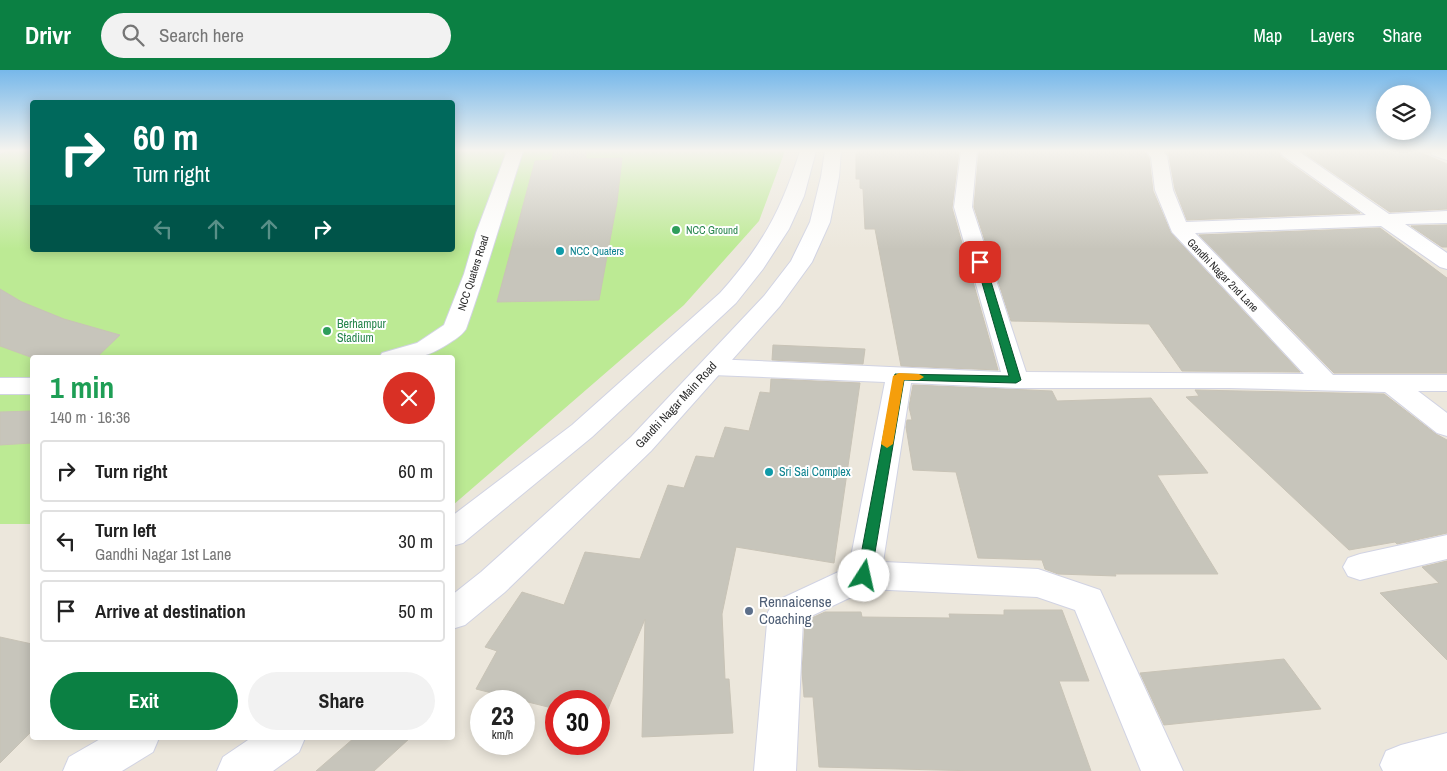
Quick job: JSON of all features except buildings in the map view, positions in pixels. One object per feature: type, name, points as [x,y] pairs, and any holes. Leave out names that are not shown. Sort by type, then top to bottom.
[{"type":"street","name":"NCC Quaters Road","points":[[401,355],[426,348],[454,329],[475,274],[486,233],[504,184]]},
{"type":"street","points":[[455,532],[582,431],[728,298],[770,246],[779,230],[799,184]]},
{"type":"street","name":"Gandhi Nagar Main Road","points":[[455,613],[493,582],[640,444],[772,301],[801,262],[820,222],[829,184]]},
{"type":"street","points":[[965,184],[963,207],[1016,380]]},
{"type":"street","name":"Gandhi Nagar 2nd Lane","points":[[1163,184],[1179,228],[1325,381]]},
{"type":"street","points":[[1335,184],[1447,263]]},
{"type":"street","points":[[1179,228],[1447,217]]},
{"type":"street","points":[[712,367],[1016,380],[1447,383]]},
{"type":"street","points":[[864,576],[899,376]]},
{"type":"street","points":[[1392,384],[1447,427]]},
{"type":"street","points":[[0,386],[30,386]]},
{"type":"street","points":[[1360,567],[1447,547]]},
{"type":"street","points":[[775,771],[786,612],[864,576],[1038,583],[1088,600],[1162,771]]},
{"type":"street","points":[[84,771],[136,740]]},
{"type":"street","points":[[238,771],[282,740]]},
{"type":"street","points":[[1406,771],[1402,765],[1447,753]]},
{"type":"green space","name":"Berhampur Stadium","points":[[0,184],[30,184],[30,252],[455,252],[455,184],[773,184],[759,221],[684,305],[455,503],[455,355],[30,355],[30,524],[0,524]]},
{"type":"slow traffic","points":[[887,444],[899,376],[919,377]]},
{"type":"place","name":"NCC Ground","points":[[676,230]]},
{"type":"place","name":"NCC Quaters","points":[[560,251]]},
{"type":"place","name":"Berhampur Stadium","points":[[327,331]]},
{"type":"place","name":"Sri Sai Complex","points":[[769,472]]},
{"type":"place","name":"Rennaicense Coaching","points":[[749,611]]},
{"type":"route","points":[[864,576],[899,376],[1016,380],[980,262]]}]
